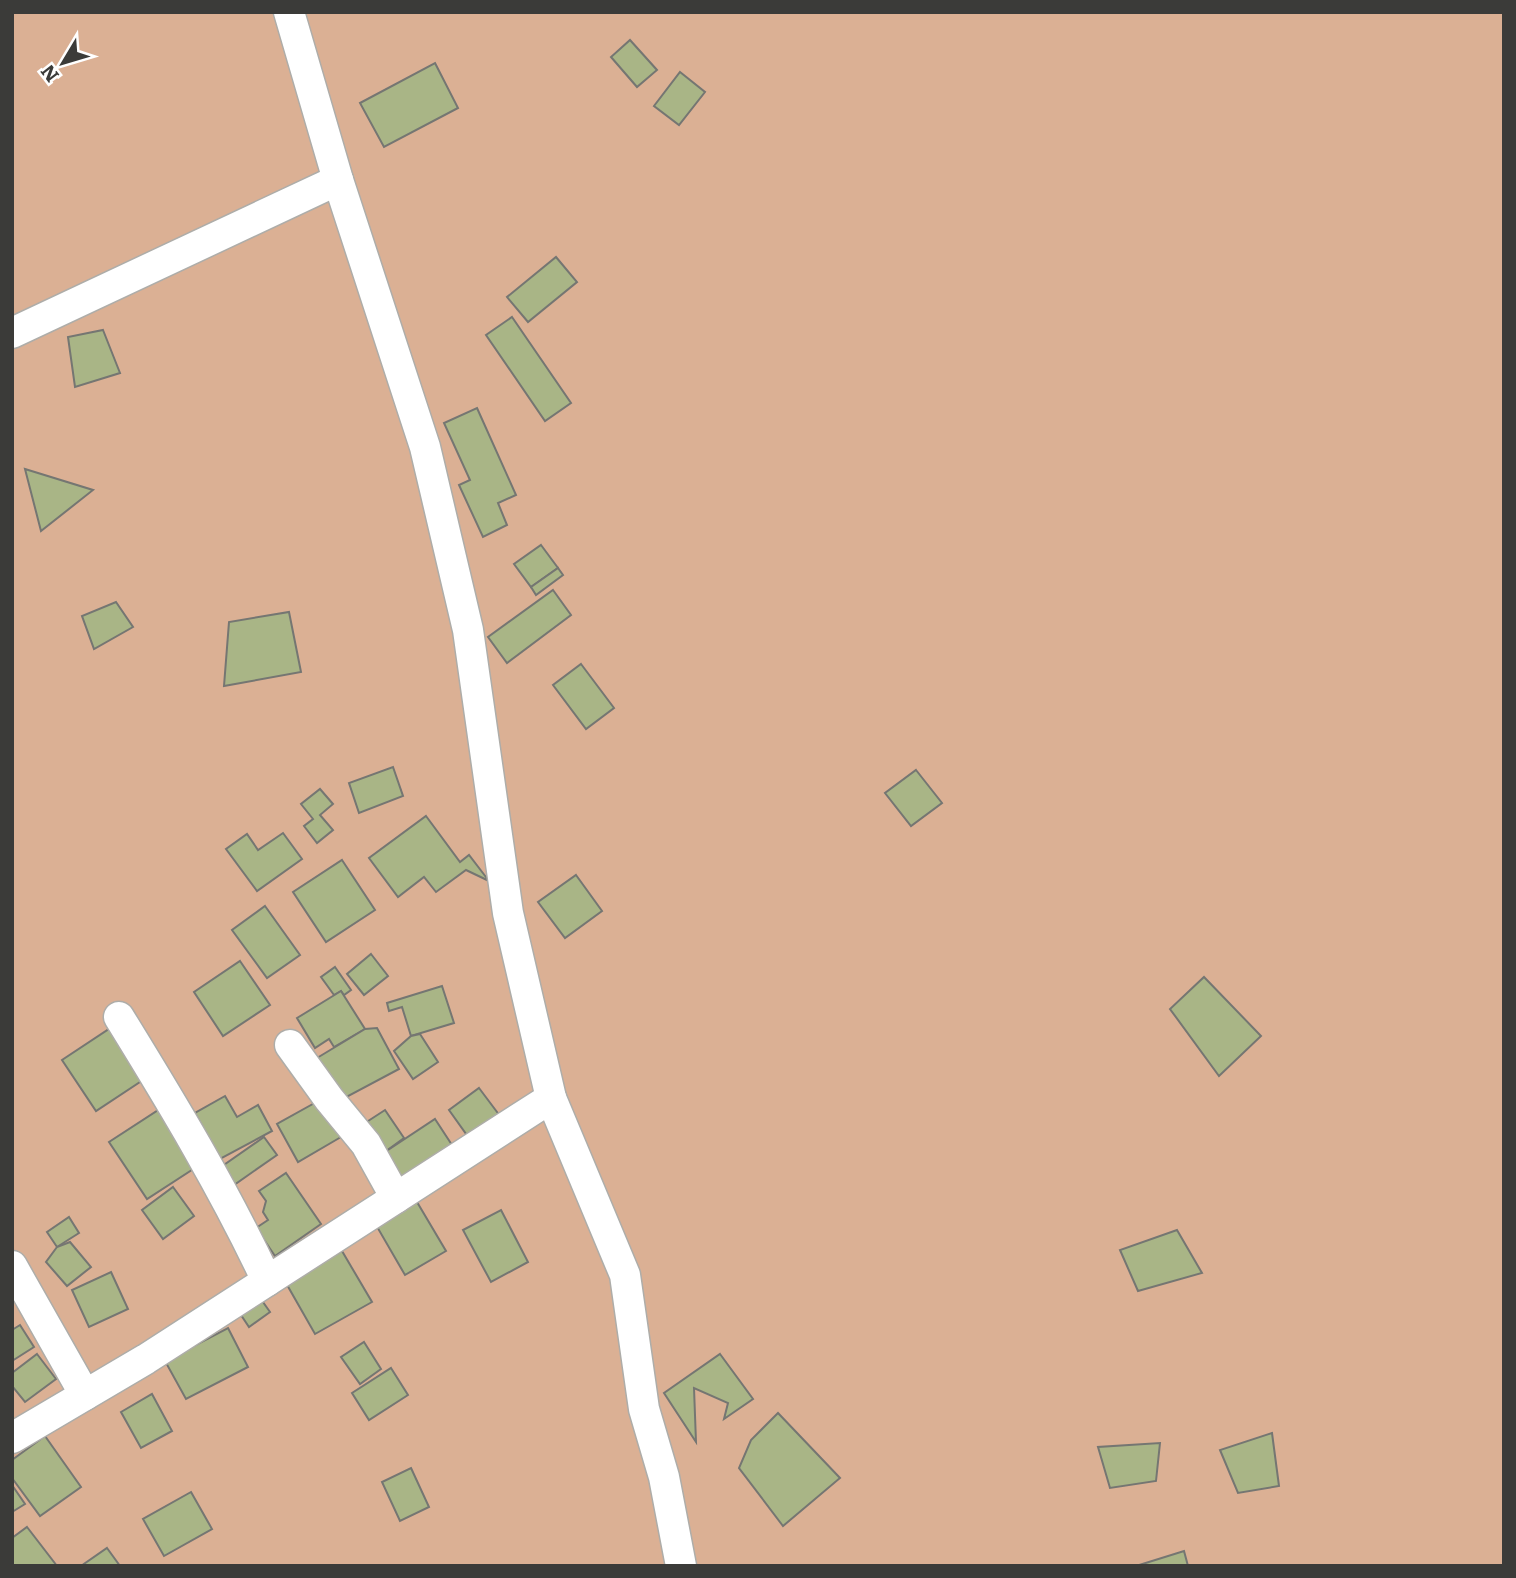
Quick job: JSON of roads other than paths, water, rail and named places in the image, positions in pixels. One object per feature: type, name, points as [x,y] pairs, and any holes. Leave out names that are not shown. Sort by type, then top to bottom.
[{"type":"street","points":[[289,12],[338,180],[425,447],[465,617],[508,913],[551,1098],[625,1275],[644,1409],[664,1477],[681,1566]]},
{"type":"street","points":[[12,333],[338,180]]},
{"type":"street","points":[[119,1017],[200,1151],[242,1226],[267,1281]]},
{"type":"street","points":[[290,1045],[366,1144],[396,1198]]},
{"type":"street","points":[[12,1438],[146,1359],[551,1098]]},
{"type":"street","points":[[12,1266],[85,1395]]}]
